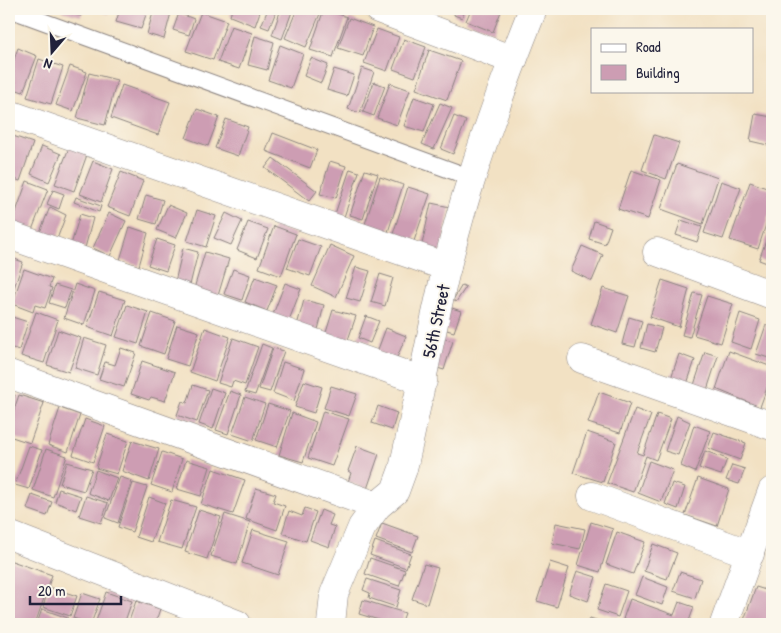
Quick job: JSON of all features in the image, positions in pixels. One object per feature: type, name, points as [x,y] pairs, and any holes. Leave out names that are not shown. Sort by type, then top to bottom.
[{"type":"street","points":[[378,9],[513,60]]},
{"type":"street","name":"56th Street","points":[[330,624],[334,594],[362,527],[377,506],[395,491],[403,469],[447,267],[472,178],[533,9]]},
{"type":"street","points":[[9,114],[447,267]]},
{"type":"street","points":[[9,235],[423,381]]},
{"type":"street","points":[[657,252],[772,294]]},
{"type":"street","points":[[582,359],[772,426]]},
{"type":"street","points":[[9,374],[377,506]]},
{"type":"street","points":[[724,624],[772,492]]},
{"type":"street","points":[[592,496],[750,554]]},
{"type":"street","points":[[9,535],[237,624]]},
{"type":"lane","points":[[9,9],[472,178]]},
{"type":"building","points":[[62,9],[83,9],[81,16],[62,11]]},
{"type":"building","points":[[92,9],[109,9],[108,14]]},
{"type":"building","points":[[120,9],[148,9],[141,29],[116,22]]},
{"type":"building","points":[[154,9],[172,9],[164,39],[147,34]]},
{"type":"building","points":[[232,9],[261,9],[255,26],[230,16]]},
{"type":"building","points":[[268,9],[277,9],[269,29],[261,26]]},
{"type":"building","points":[[281,9],[293,9],[282,39],[272,35]]},
{"type":"building","points":[[297,9],[322,9],[306,47],[285,38]]},
{"type":"building","points":[[324,9],[347,17],[333,57],[310,50]]},
{"type":"building","points":[[455,9],[465,9],[462,18],[454,15]]},
{"type":"building","points":[[471,9],[502,9],[493,32],[466,21]]},
{"type":"building","points":[[201,12],[227,21],[213,60],[186,51]]},
{"type":"building","points":[[179,13],[194,19],[189,35],[173,30]]},
{"type":"building","points":[[349,18],[373,27],[363,56],[338,48]]},
{"type":"building","points":[[231,26],[252,33],[239,69],[218,62]]},
{"type":"building","points":[[377,29],[399,37],[387,71],[364,63]]},
{"type":"building","points":[[255,36],[274,42],[267,70],[248,65]]},
{"type":"building","points":[[404,39],[426,47],[415,77],[393,69]]},
{"type":"building","points":[[280,45],[303,54],[291,88],[268,80]]},
{"type":"building","points":[[18,48],[37,56],[23,92],[9,87],[9,73]]},
{"type":"building","points":[[429,50],[461,61],[447,100],[416,89]]},
{"type":"building","points":[[311,58],[328,65],[321,83],[304,76]]},
{"type":"building","points":[[39,59],[63,67],[51,104],[27,97]]},
{"type":"building","points":[[70,66],[87,72],[73,111],[56,105]]},
{"type":"building","points":[[362,68],[374,72],[360,113],[348,109]]},
{"type":"building","points":[[334,69],[354,75],[347,96],[327,90]]},
{"type":"building","points":[[89,73],[117,80],[105,125],[77,118]]},
{"type":"building","points":[[374,82],[385,86],[374,116],[363,112]]},
{"type":"building","points":[[390,83],[410,90],[397,125],[377,118]]},
{"type":"building","points":[[122,85],[170,102],[158,135],[111,118]]},
{"type":"building","points":[[414,97],[434,104],[424,132],[404,126]]},
{"type":"building","points":[[440,103],[452,108],[434,149],[422,144]]},
{"type":"building","points":[[197,109],[219,117],[208,146],[186,138]]},
{"type":"building","points":[[755,114],[772,117],[772,146],[750,141]]},
{"type":"building","points":[[454,116],[466,121],[453,154],[441,149]]},
{"type":"building","points":[[226,119],[248,127],[238,156],[215,148]]},
{"type":"building","points":[[273,133],[317,150],[310,168],[266,151]]},
{"type":"building","points":[[654,135],[679,143],[666,179],[642,170]]},
{"type":"building","points":[[13,136],[33,143],[20,181],[9,177],[9,150]]},
{"type":"building","points":[[70,145],[88,152],[74,191],[55,184]]},
{"type":"building","points":[[42,146],[61,154],[49,182],[31,174]]},
{"type":"building","points":[[273,158],[317,191],[309,201],[265,168]]},
{"type":"building","points":[[93,161],[113,169],[101,202],[80,194]]},
{"type":"building","points":[[330,161],[346,166],[336,198],[320,194]]},
{"type":"building","points":[[677,164],[718,178],[703,224],[661,209]]},
{"type":"building","points":[[350,169],[359,172],[344,217],[335,214]]},
{"type":"building","points":[[365,170],[378,174],[363,219],[350,215]]},
{"type":"building","points":[[631,170],[661,180],[648,219],[618,209]]},
{"type":"building","points":[[121,172],[143,181],[130,216],[107,207]]},
{"type":"building","points":[[380,177],[403,185],[388,232],[365,224]]},
{"type":"building","points":[[27,181],[48,189],[32,230],[12,223]]},
{"type":"building","points":[[721,181],[741,188],[723,239],[704,233]]},
{"type":"building","points":[[750,182],[772,190],[772,206],[758,249],[730,240]]},
{"type":"building","points":[[9,187],[16,189],[9,206]]},
{"type":"building","points":[[408,187],[430,194],[414,241],[393,234]]},
{"type":"building","points":[[53,190],[64,194],[59,209],[47,204]]},
{"type":"building","points":[[146,195],[163,200],[156,224],[139,219]]},
{"type":"building","points":[[76,197],[101,206],[99,212],[74,202]]},
{"type":"building","points":[[431,203],[450,207],[441,253],[421,249]]},
{"type":"building","points":[[168,205],[187,213],[176,238],[157,230]]},
{"type":"building","points":[[50,207],[66,215],[57,239],[40,232]]},
{"type":"building","points":[[197,210],[216,216],[206,247],[187,241]]},
{"type":"building","points":[[109,213],[126,221],[110,256],[93,248]]},
{"type":"building","points":[[226,213],[242,221],[231,245],[214,238]]},
{"type":"building","points":[[80,214],[93,218],[85,248],[71,245]]},
{"type":"building","points":[[681,220],[702,227],[697,242],[676,235]]},
{"type":"building","points":[[594,221],[611,227],[605,244],[589,239]]},
{"type":"building","points":[[248,222],[268,229],[257,258],[237,250]]},
{"type":"building","points":[[274,226],[296,234],[281,276],[259,268]]},
{"type":"building","points":[[130,227],[148,233],[139,266],[120,260]]},
{"type":"building","points":[[770,229],[772,230],[772,248],[767,263],[759,260]]},
{"type":"building","points":[[157,239],[175,245],[166,271],[148,265]]},
{"type":"building","points":[[298,239],[321,247],[310,276],[287,268]]},
{"type":"building","points":[[330,245],[354,256],[336,297],[312,286]]},
{"type":"building","points":[[582,246],[603,255],[592,281],[571,271]]},
{"type":"building","points":[[183,248],[198,252],[190,285],[175,282]]},
{"type":"building","points":[[205,252],[229,259],[217,299],[193,292]]},
{"type":"building","points":[[9,257],[23,262],[9,302]]},
{"type":"building","points":[[356,267],[370,271],[360,302],[346,298]]},
{"type":"building","points":[[24,269],[52,279],[49,287],[52,288],[45,308],[35,305],[33,312],[12,304]]},
{"type":"building","points":[[233,269],[250,275],[242,300],[224,294]]},
{"type":"building","points":[[380,274],[393,278],[385,306],[371,302]]},
{"type":"building","points":[[255,277],[277,285],[267,311],[245,302]]},
{"type":"building","points":[[662,280],[689,289],[679,327],[650,317]]},
{"type":"building","points":[[285,283],[301,289],[288,323],[272,317]]},
{"type":"building","points":[[75,284],[95,291],[84,325],[64,318]]},
{"type":"building","points":[[55,285],[71,290],[65,308],[49,303]]},
{"type":"building","points":[[462,285],[466,287],[456,302],[453,300]]},
{"type":"building","points":[[603,288],[629,296],[617,333],[591,324]]},
{"type":"building","points":[[99,292],[125,300],[113,336],[87,327]]},
{"type":"building","points":[[694,293],[702,295],[690,337],[682,335]]},
{"type":"building","points":[[707,296],[733,304],[721,343],[694,335]]},
{"type":"building","points":[[304,300],[324,305],[317,334],[296,329]]},
{"type":"building","points":[[127,305],[148,312],[138,344],[116,337]]},
{"type":"building","points":[[446,306],[461,311],[454,332],[439,328]]},
{"type":"building","points":[[333,310],[356,316],[346,346],[324,339]]},
{"type":"building","points":[[36,312],[58,320],[44,363],[21,356]]},
{"type":"building","points":[[152,313],[175,321],[164,354],[141,346]]},
{"type":"building","points":[[740,313],[760,320],[751,349],[731,342]]},
{"type":"building","points":[[9,316],[28,322],[19,350],[9,347]]},
{"type":"building","points":[[366,316],[379,321],[370,343],[358,338]]},
{"type":"building","points":[[629,317],[642,321],[635,347],[622,344]]},
{"type":"building","points":[[647,324],[662,328],[655,352],[641,348]]},
{"type":"building","points":[[177,325],[199,332],[188,366],[166,359]]},
{"type":"building","points":[[766,325],[772,327],[772,359],[756,354]]},
{"type":"building","points":[[205,328],[230,337],[215,381],[190,372]]},
{"type":"building","points":[[386,328],[406,336],[396,360],[377,352]]},
{"type":"building","points":[[58,330],[81,338],[69,372],[47,365]]},
{"type":"building","points":[[84,338],[106,345],[97,375],[75,368]]},
{"type":"building","points":[[233,338],[258,347],[245,385],[233,381],[231,387],[218,383]]},
{"type":"building","points":[[442,338],[453,341],[444,370],[434,367]]},
{"type":"building","points":[[262,344],[272,348],[255,395],[245,392]]},
{"type":"building","points":[[121,348],[136,353],[124,387],[99,379],[105,362],[115,365]]},
{"type":"building","points":[[273,348],[284,351],[270,392],[259,389]]},
{"type":"building","points":[[729,351],[772,367],[772,374],[760,407],[716,389]]},
{"type":"building","points":[[705,352],[718,356],[707,390],[694,385]]},
{"type":"building","points":[[679,354],[695,360],[687,384],[671,378]]},
{"type":"building","points":[[142,361],[175,372],[165,401],[151,397],[149,400],[131,394]]},
{"type":"building","points":[[283,362],[304,369],[294,401],[273,393]]},
{"type":"building","points":[[304,381],[322,387],[314,413],[295,407]]},
{"type":"building","points":[[193,385],[208,390],[197,422],[177,415],[182,401],[187,403]]},
{"type":"building","points":[[331,386],[357,394],[349,416],[324,408]]},
{"type":"building","points":[[211,388],[225,393],[213,429],[199,424]]},
{"type":"building","points":[[230,391],[241,395],[228,434],[216,430]]},
{"type":"building","points":[[9,392],[15,395],[9,413]]},
{"type":"building","points":[[599,392],[630,403],[620,433],[588,423]]},
{"type":"building","points":[[19,395],[44,403],[30,443],[9,436],[9,424]]},
{"type":"building","points":[[245,397],[265,404],[253,441],[232,434]]},
{"type":"building","points":[[268,404],[290,411],[277,447],[256,440]]},
{"type":"building","points":[[378,406],[397,413],[392,430],[372,423]]},
{"type":"building","points":[[60,408],[80,415],[68,452],[48,445]]},
{"type":"building","points":[[635,409],[651,415],[637,453],[643,455],[657,414],[671,419],[656,460],[646,456],[633,492],[607,483]]},
{"type":"building","points":[[323,411],[349,419],[332,466],[308,458]]},
{"type":"building","points":[[292,413],[316,422],[303,462],[279,455]]},
{"type":"building","points":[[677,416],[690,422],[678,455],[665,451]]},
{"type":"building","points":[[85,419],[105,426],[93,462],[73,455]]},
{"type":"building","points":[[694,425],[710,431],[695,472],[681,466]]},
{"type":"building","points":[[587,432],[616,442],[603,482],[573,473]]},
{"type":"building","points":[[714,432],[746,443],[740,460],[708,448]]},
{"type":"building","points":[[107,434],[128,441],[117,474],[96,468]]},
{"type":"building","points":[[132,441],[159,449],[149,481],[122,471]]},
{"type":"building","points":[[29,446],[42,450],[29,489],[15,485]]},
{"type":"building","points":[[357,446],[379,454],[367,489],[348,482],[351,473],[348,471]]},
{"type":"building","points":[[46,449],[67,456],[53,497],[33,490]]},
{"type":"building","points":[[705,451],[727,459],[721,475],[699,468]]},
{"type":"building","points":[[162,452],[182,459],[172,492],[151,485]]},
{"type":"building","points":[[186,460],[210,467],[201,496],[177,489]]},
{"type":"building","points":[[649,461],[673,470],[661,502],[638,493]]},
{"type":"building","points":[[67,462],[92,469],[84,491],[60,484]]},
{"type":"building","points":[[732,465],[745,469],[739,484],[726,480]]},
{"type":"building","points":[[213,469],[245,480],[233,514],[201,504]]},
{"type":"building","points":[[96,470],[117,478],[109,501],[88,493]]},
{"type":"building","points":[[120,477],[132,481],[118,523],[105,518]]},
{"type":"building","points":[[698,478],[729,489],[717,526],[685,515]]},
{"type":"building","points":[[133,483],[147,487],[132,532],[118,527]]},
{"type":"building","points":[[672,483],[685,487],[678,509],[665,504]]},
{"type":"building","points":[[256,488],[276,494],[273,502],[285,506],[277,530],[246,519]]},
{"type":"building","points":[[59,489],[81,496],[76,510],[55,502]]},
{"type":"building","points":[[32,495],[52,502],[47,516],[27,509]]},
{"type":"building","points":[[86,496],[108,503],[101,523],[79,516]]},
{"type":"building","points":[[149,497],[165,503],[151,542],[136,537]]},
{"type":"building","points":[[171,500],[196,507],[182,549],[157,542]]},
{"type":"building","points":[[305,508],[316,512],[306,541],[282,533],[289,511],[302,516]]},
{"type":"building","points":[[199,510],[221,517],[207,559],[185,552]]},
{"type":"building","points":[[321,510],[333,515],[329,525],[335,527],[329,547],[310,540]]},
{"type":"building","points":[[225,514],[250,522],[237,564],[211,556]]},
{"type":"building","points":[[591,522],[613,529],[600,572],[578,565]]},
{"type":"building","points":[[382,523],[418,536],[412,552],[376,539]]},
{"type":"building","points":[[556,523],[585,529],[580,549],[552,543]]},
{"type":"building","points":[[253,530],[289,541],[278,575],[242,563]]},
{"type":"building","points":[[617,532],[645,542],[633,574],[606,564]]},
{"type":"building","points":[[375,541],[411,554],[406,568],[370,555]]},
{"type":"building","points":[[653,544],[677,553],[667,579],[644,571]]},
{"type":"building","points":[[370,558],[405,570],[399,586],[365,574]]},
{"type":"building","points":[[9,560],[52,575],[35,624],[9,624]]},
{"type":"building","points":[[550,562],[569,568],[557,607],[537,601]]},
{"type":"building","points":[[424,564],[438,568],[427,604],[412,599]]},
{"type":"building","points":[[577,571],[596,577],[588,601],[569,594]]},
{"type":"building","points":[[680,572],[701,579],[695,598],[673,591]]},
{"type":"building","points":[[642,577],[668,587],[662,605],[635,595]]},
{"type":"building","points":[[367,579],[401,590],[396,607],[369,598],[370,593],[363,590]]},
{"type":"building","points":[[606,584],[627,591],[618,617],[597,610]]},
{"type":"building","points":[[49,587],[77,596],[70,616],[43,607]]},
{"type":"building","points":[[756,587],[772,592],[772,624],[756,624],[744,620]]},
{"type":"building","points":[[106,592],[132,601],[124,624],[95,624]]},
{"type":"building","points":[[82,593],[100,599],[91,624],[73,618]]},
{"type":"building","points":[[630,599],[674,615],[679,602],[694,607],[688,624],[637,624],[623,619]]},
{"type":"building","points":[[363,600],[405,613],[401,624],[392,624],[359,614]]},
{"type":"building","points":[[136,601],[160,609],[155,624],[128,624]]},
{"type":"building","points":[[42,609],[68,618],[66,624],[37,624]]},
{"type":"building","points":[[590,618],[608,624],[588,624]]}]
